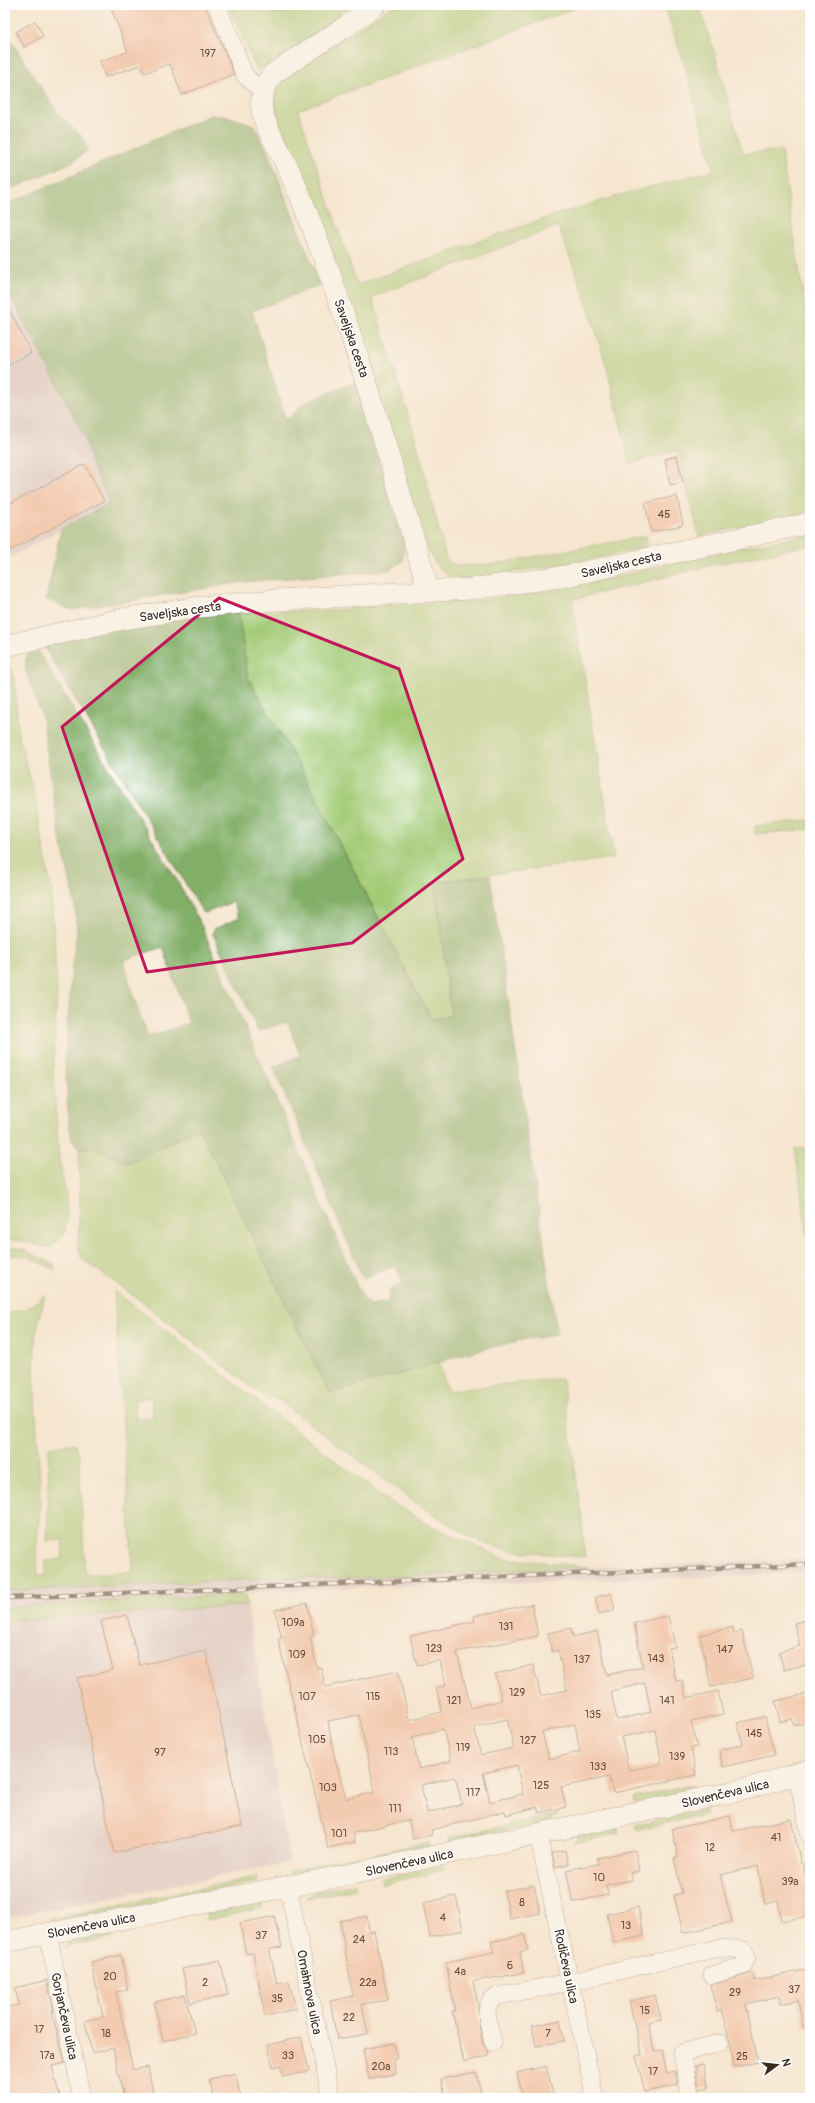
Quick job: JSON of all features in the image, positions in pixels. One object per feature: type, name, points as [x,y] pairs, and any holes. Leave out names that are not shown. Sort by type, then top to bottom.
[{"type":"street","points":[[217,5],[245,76],[262,91],[267,81],[274,73],[345,27],[375,5]]},
{"type":"street","name":"Saveljska cesta","points":[[262,91],[261,105],[265,122],[302,200],[362,366],[429,592]]},
{"type":"street","name":"Saveljska cesta","points":[[5,646],[122,620],[201,607],[275,600],[470,589],[566,576],[810,523]]},
{"type":"street","points":[[804,1772],[810,1836]]},
{"type":"street","name":"Slovenčeva ulica","points":[[5,1942],[288,1886],[538,1834],[746,1789],[804,1772]]},
{"type":"street","name":"Rodičeva ulica","points":[[538,1834],[595,2098]]},
{"type":"street","name":"Omahnova ulica","points":[[288,1886],[331,2098]]},
{"type":"street","name":"Gorjančeva ulica","points":[[48,1934],[82,2098]]},
{"type":"street","points":[[493,2042],[487,2007],[491,2000],[498,1996],[570,1982],[719,1948],[744,1950],[746,1958],[743,1966],[712,1975]]},
{"type":"street","points":[[691,2098],[682,2053],[720,2043]]},
{"type":"highlighted area","points":[[219,598],[399,669],[463,859],[352,943],[147,972],[62,727]]},
{"type":"shaded area","points":[[5,284],[85,438],[91,463],[110,503],[5,560]]},
{"type":"shaded area","points":[[810,1558],[810,1571],[755,1575],[339,1588],[5,1607],[5,1591],[277,1578],[381,1577]]},
{"type":"shaded area","points":[[247,1605],[290,1862],[5,1918],[5,1621]]},
{"type":"green space","points":[[228,5],[360,5],[269,64],[257,70]]},
{"type":"green space","points":[[393,5],[584,5],[298,110],[357,285],[534,222],[623,194],[714,171],[687,72],[664,5],[698,5],[714,51],[743,154],[781,150],[810,342],[810,512],[699,536],[678,451],[630,463],[607,368],[586,300],[558,226],[372,297],[417,444],[446,558],[455,566],[494,564],[646,536],[648,547],[577,562],[459,580],[441,570],[433,559],[425,540],[350,301],[324,227],[278,118],[274,104],[274,98],[278,89],[291,74]]},
{"type":"green space","points":[[5,31],[57,112],[83,138],[88,150],[74,161],[5,192]]},
{"type":"green space","points":[[211,115],[230,117],[254,125],[269,155],[320,285],[252,311],[286,420],[306,402],[355,382],[404,545],[403,561],[390,570],[244,582],[72,610],[46,599],[61,529],[110,503],[91,463],[85,438],[5,284],[5,205]]},
{"type":"green space","points":[[810,535],[810,545],[712,565],[572,600],[614,858],[435,882],[451,1016],[431,1019],[304,775],[248,678],[238,611],[328,611],[383,605],[473,601],[564,589],[738,548]]},
{"type":"green space","points":[[238,611],[248,678],[304,775],[431,1019],[451,1016],[435,882],[490,876],[557,1335],[526,1339],[459,1355],[439,1363],[329,1393],[199,1128],[128,1163],[93,1148],[79,1148],[72,1141],[69,1123],[65,1062],[72,966],[77,932],[74,898],[59,833],[42,717],[26,671],[26,659],[31,650],[36,648],[178,882],[202,927],[362,1298],[371,1305],[388,1302],[390,1290],[403,1283],[395,1266],[363,1278],[273,1067],[300,1056],[288,1022],[258,1031],[213,934],[214,929],[239,918],[233,902],[205,913],[202,911],[45,648],[45,644],[149,622]],"holes":[[[163,947],[189,1023],[148,1037],[133,996],[124,960]]]},
{"type":"green space","points":[[5,662],[11,668],[15,680],[18,734],[33,789],[51,889],[57,992],[53,1073],[59,1159],[66,1195],[67,1217],[65,1231],[59,1240],[50,1247],[24,1241],[5,1239]]},
{"type":"green space","points":[[810,820],[810,829],[755,834],[755,826]]},
{"type":"green space","points":[[199,1128],[329,1393],[439,1363],[447,1391],[562,1378],[581,1512],[585,1557],[513,1551],[487,1544],[467,1535],[415,1502],[273,1396],[268,1400],[145,1304],[82,1259],[78,1247],[80,1197],[79,1148],[93,1148],[128,1163]]},
{"type":"green space","points":[[810,1147],[810,1254],[795,1149]]},
{"type":"green space","points":[[5,1246],[22,1249],[55,1265],[54,1269],[25,1256],[5,1254]]},
{"type":"green space","points":[[114,1291],[384,1498],[431,1526],[502,1558],[590,1567],[381,1577],[277,1578],[5,1591],[5,1314],[26,1309],[45,1295],[35,1342],[34,1362],[40,1481],[37,1551],[37,1569],[39,1576],[46,1576],[46,1561],[62,1559],[63,1540],[47,1541],[49,1447],[74,1443],[79,1455],[85,1575],[133,1572]],"holes":[[[152,1398],[153,1417],[136,1420],[135,1399]]]},
{"type":"green space","points":[[245,1594],[247,1605],[5,1621],[5,1607]]},
{"type":"green space","points":[[694,1785],[684,1792],[634,1803],[633,1798]]},
{"type":"green space","points":[[706,1809],[707,1814],[636,1830],[635,1825]]},
{"type":"green space","points":[[558,1814],[548,1822],[450,1842],[449,1838]]},
{"type":"green space","points":[[618,1828],[619,1833],[575,1843],[577,1836]]},
{"type":"green space","points":[[428,1842],[429,1847],[380,1857],[374,1854]]},
{"type":"green space","points":[[359,1856],[354,1863],[289,1874],[291,1870]]},
{"type":"green space","points":[[443,1865],[444,1870],[382,1884],[381,1879]]},
{"type":"green space","points":[[256,1877],[257,1882],[58,1922],[49,1919]]},
{"type":"green space","points":[[355,1884],[356,1889],[307,1898],[313,1892]]},
{"type":"green space","points":[[262,1902],[263,1908],[207,1920],[206,1914]]},
{"type":"green space","points":[[112,1933],[113,1938],[63,1947],[71,1941]]},
{"type":"building","points":[[110,5],[205,5],[234,74],[182,95],[170,64],[144,73],[141,65],[105,77],[100,61],[128,52]]},
{"type":"building","points":[[35,21],[43,36],[24,47],[16,32]]},
{"type":"building","points":[[5,301],[31,353],[5,366]]},
{"type":"building","points":[[677,456],[683,482],[670,485],[665,459]]},
{"type":"building","points":[[85,464],[104,501],[5,553],[5,506]]},
{"type":"building","points":[[677,496],[683,525],[651,532],[645,503]]},
{"type":"building","points":[[611,1593],[615,1610],[599,1614],[595,1597]]},
{"type":"building","points":[[307,1603],[314,1636],[310,1637],[317,1668],[321,1667],[325,1687],[398,1671],[409,1720],[442,1712],[436,1688],[446,1686],[440,1660],[417,1665],[410,1636],[475,1621],[474,1616],[532,1604],[538,1636],[457,1652],[471,1708],[502,1700],[495,1674],[533,1665],[541,1696],[567,1690],[558,1650],[552,1652],[548,1633],[571,1628],[573,1637],[597,1631],[607,1675],[643,1667],[634,1623],[668,1616],[675,1647],[669,1648],[676,1681],[682,1680],[686,1698],[718,1691],[723,1714],[691,1721],[697,1747],[691,1748],[696,1775],[613,1793],[609,1777],[561,1787],[566,1807],[539,1813],[537,1807],[506,1815],[505,1811],[431,1830],[432,1835],[413,1839],[409,1820],[353,1833],[355,1842],[328,1848],[278,1639],[282,1638],[275,1610]],"holes":[[[645,1683],[651,1712],[617,1720],[611,1691]],[[359,1715],[375,1792],[346,1799],[334,1755],[328,1721]],[[507,1719],[514,1748],[481,1755],[474,1727]],[[575,1724],[580,1752],[549,1759],[542,1732]],[[443,1729],[451,1761],[419,1769],[412,1737]],[[655,1730],[662,1764],[629,1770],[621,1737]],[[517,1765],[523,1794],[490,1802],[483,1773]],[[455,1777],[462,1804],[427,1813],[421,1785]]]},
{"type":"building","points":[[127,1615],[139,1665],[206,1651],[242,1826],[114,1853],[77,1678],[113,1670],[101,1621]]},
{"type":"building","points":[[810,1619],[810,1666],[805,1667],[805,1665],[784,1670],[779,1652],[800,1646],[794,1623]]},
{"type":"building","points":[[733,1627],[734,1633],[742,1631],[753,1678],[711,1687],[700,1635]]},
{"type":"building","points":[[810,1693],[810,1722],[794,1725],[792,1719],[780,1722],[775,1701]]},
{"type":"building","points":[[765,1717],[774,1755],[723,1767],[719,1750],[743,1744],[737,1723]]},
{"type":"building","points":[[730,1816],[733,1831],[791,1819],[801,1864],[803,1864],[809,1895],[807,1896],[810,1916],[781,1921],[778,1901],[765,1904],[758,1866],[720,1875],[732,1922],[683,1933],[674,1895],[682,1893],[674,1858],[678,1857],[672,1829]]},
{"type":"building","points":[[565,1850],[568,1864],[555,1867],[552,1853]]},
{"type":"building","points":[[635,1850],[639,1871],[630,1873],[632,1880],[606,1885],[608,1895],[573,1902],[566,1870],[598,1864],[597,1858]]},
{"type":"building","points":[[534,1885],[540,1913],[510,1919],[504,1891]]},
{"type":"building","points":[[456,1896],[463,1930],[430,1937],[423,1903]]},
{"type":"building","points":[[638,1907],[644,1936],[613,1943],[607,1914]]},
{"type":"building","points":[[275,1916],[282,1947],[269,1949],[277,1983],[289,1981],[296,2009],[265,2016],[253,1953],[246,1954],[240,1923]]},
{"type":"building","points":[[367,1916],[369,1932],[374,1931],[388,2000],[362,2004],[368,2034],[337,2039],[330,2001],[353,1996],[340,1921]]},
{"type":"building","points":[[524,1934],[528,1950],[520,1952],[524,1973],[473,1981],[483,2044],[488,2050],[489,2056],[464,2062],[452,2011],[455,2011],[446,1962],[494,1952],[491,1942]]},
{"type":"building","points":[[121,1955],[128,1990],[116,1992],[133,2070],[148,2067],[154,2098],[124,2098],[113,2048],[92,2053],[85,2021],[103,2017],[91,1962]]},
{"type":"building","points":[[220,1960],[228,1995],[190,2003],[182,1969]]},
{"type":"building","points":[[808,1969],[810,1980],[810,2027],[803,2027],[798,2000],[781,2004],[779,1996],[746,2004],[758,2062],[734,2067],[730,2041],[721,2010],[717,2011],[710,1985],[753,1973],[755,1981]]},
{"type":"building","points":[[47,1980],[54,2012],[52,2012],[65,2063],[52,2066],[60,2098],[5,2098],[5,2007],[19,2005],[15,1988]]},
{"type":"building","points":[[185,1995],[195,2033],[163,2041],[154,2002]]},
{"type":"building","points":[[655,1995],[661,2019],[648,2022],[654,2052],[662,2050],[667,2073],[675,2071],[678,2085],[645,2092],[636,2056],[642,2055],[629,2001]]},
{"type":"building","points":[[560,2020],[564,2041],[536,2046],[532,2026]]},
{"type":"building","points":[[301,2037],[309,2071],[283,2077],[280,2065],[273,2067],[268,2045]]},
{"type":"building","points":[[394,2043],[397,2058],[393,2059],[396,2074],[369,2079],[363,2049]]},
{"type":"building","points":[[703,2064],[709,2087],[699,2089],[695,2066]]},
{"type":"building","points":[[546,2066],[554,2098],[523,2098],[517,2073]]},
{"type":"building","points":[[476,2072],[482,2098],[446,2098],[441,2079]]},
{"type":"building","points":[[235,2073],[241,2098],[214,2098],[209,2079]]},
{"type":"railway","points":[[5,1598],[810,1564]]}]
